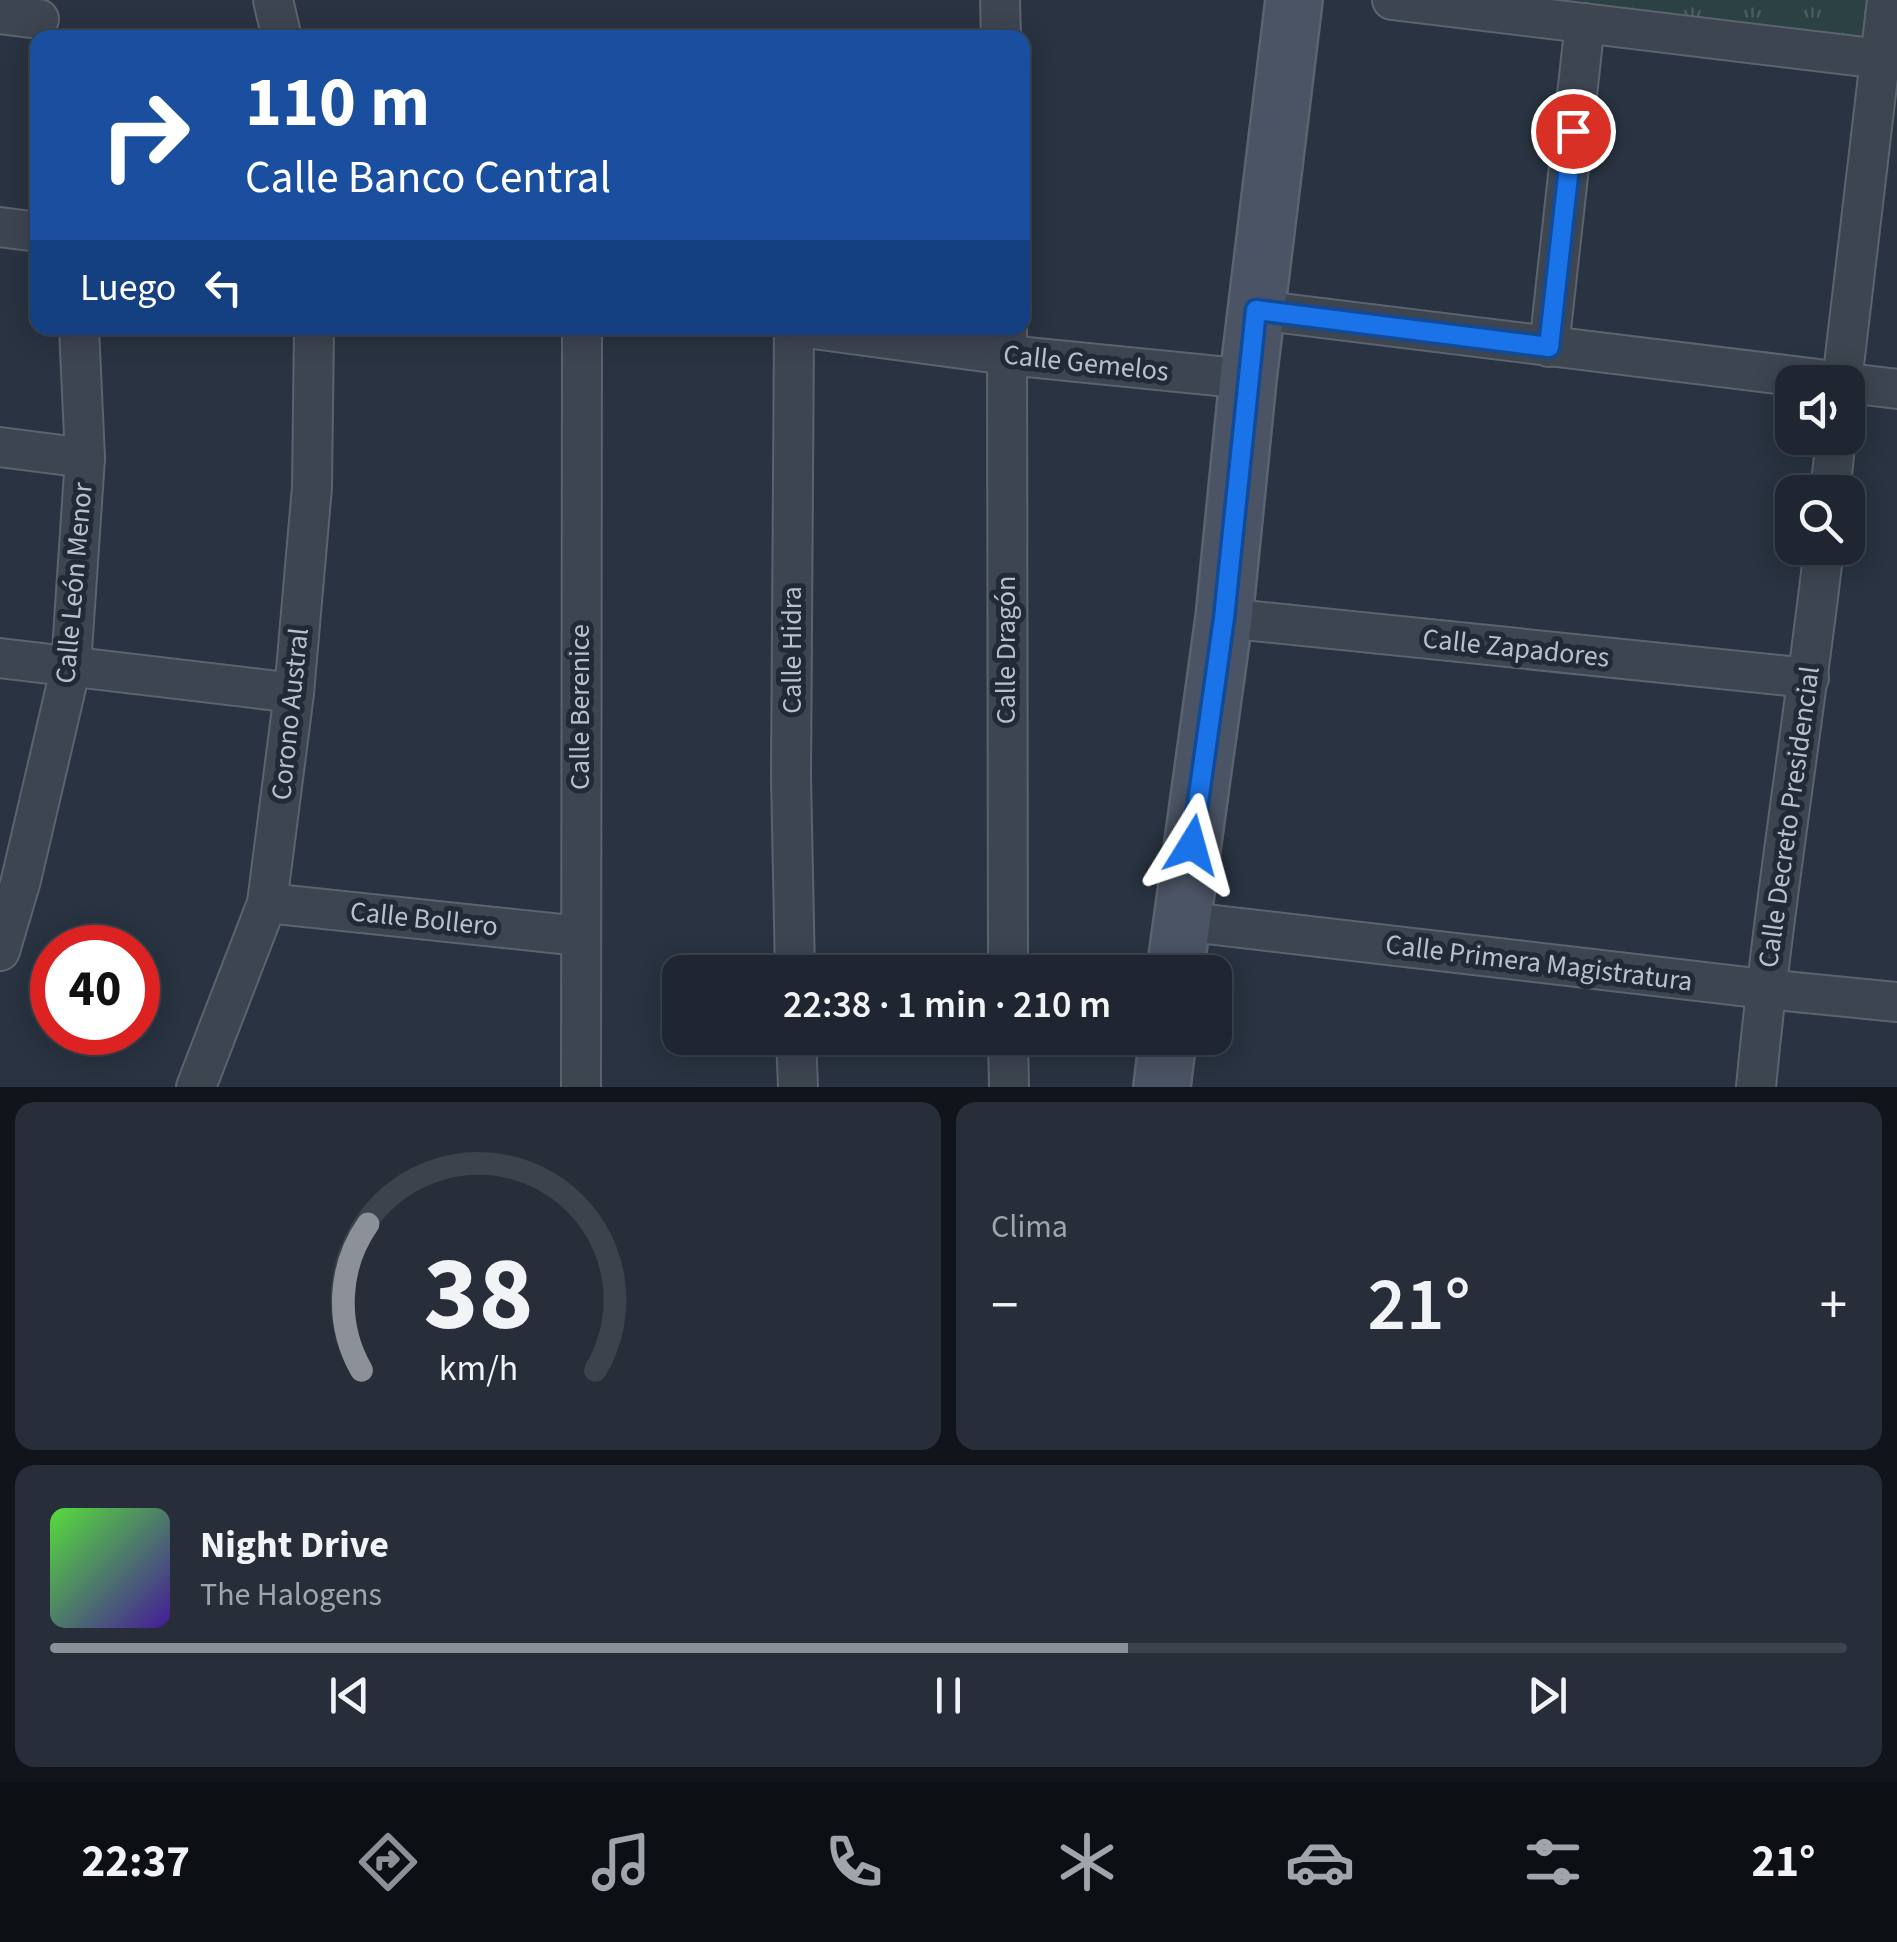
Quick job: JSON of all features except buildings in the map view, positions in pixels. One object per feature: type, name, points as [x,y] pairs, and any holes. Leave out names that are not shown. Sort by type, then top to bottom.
[{"type":"street","points":[[272,0],[280,30]]},
{"type":"street","points":[[1000,0],[1001,30]]},
{"type":"street","points":[[1178,947],[1224,618],[1248,379],[1294,0]]},
{"type":"street","points":[[1392,0],[1888,60]]},
{"type":"street","points":[[1846,365],[1888,60],[1887,0]]},
{"type":"street","points":[[0,14],[39,19]]},
{"type":"street","points":[[1549,347],[1585,23]]},
{"type":"street","points":[[0,227],[30,231]]},
{"type":"street","points":[[1256,310],[1775,375]]},
{"type":"street","name":"Calle León Menor","points":[[0,951],[10,878],[71,666],[86,458],[79,335]]},
{"type":"street","name":"Corono Austral","points":[[196,1087],[267,903],[294,693],[312,487],[314,335]]},
{"type":"street","name":"Calle Berenice","points":[[580,1087],[582,335]]},
{"type":"street","name":"Calle Hidra","points":[[794,335],[791,776],[795,955]]},
{"type":"street","name":"Calle Gemelos","points":[[914,335],[1007,341],[1248,379]]},
{"type":"street","name":"Calle Dragón","points":[[1007,341],[1008,955]]},
{"type":"street","points":[[1865,386],[1897,390]]},
{"type":"street","points":[[0,447],[86,458]]},
{"type":"street","name":"Calle Decreto Presidencial","points":[[1756,1087],[1765,989],[1822,565]]},
{"type":"street","name":"Calle Zapadores","points":[[1224,618],[1809,678]]},
{"type":"street","points":[[0,658],[294,693]]},
{"type":"street","name":"Calle Bollero","points":[[267,903],[580,936]]},
{"type":"street","name":"Calle Primera Magistratura","points":[[1178,947],[1897,1002]]},
{"type":"street","points":[[797,1055],[798,1087]]},
{"type":"street","points":[[1008,1055],[1009,1087]]},
{"type":"street","points":[[1162,1087],[1166,1055]]},
{"type":"green space","points":[[1392,0],[1897,0],[1897,61]]},
{"type":"route","points":[[1192,845],[1224,618],[1256,310],[1549,347],[1573,131]]}]
